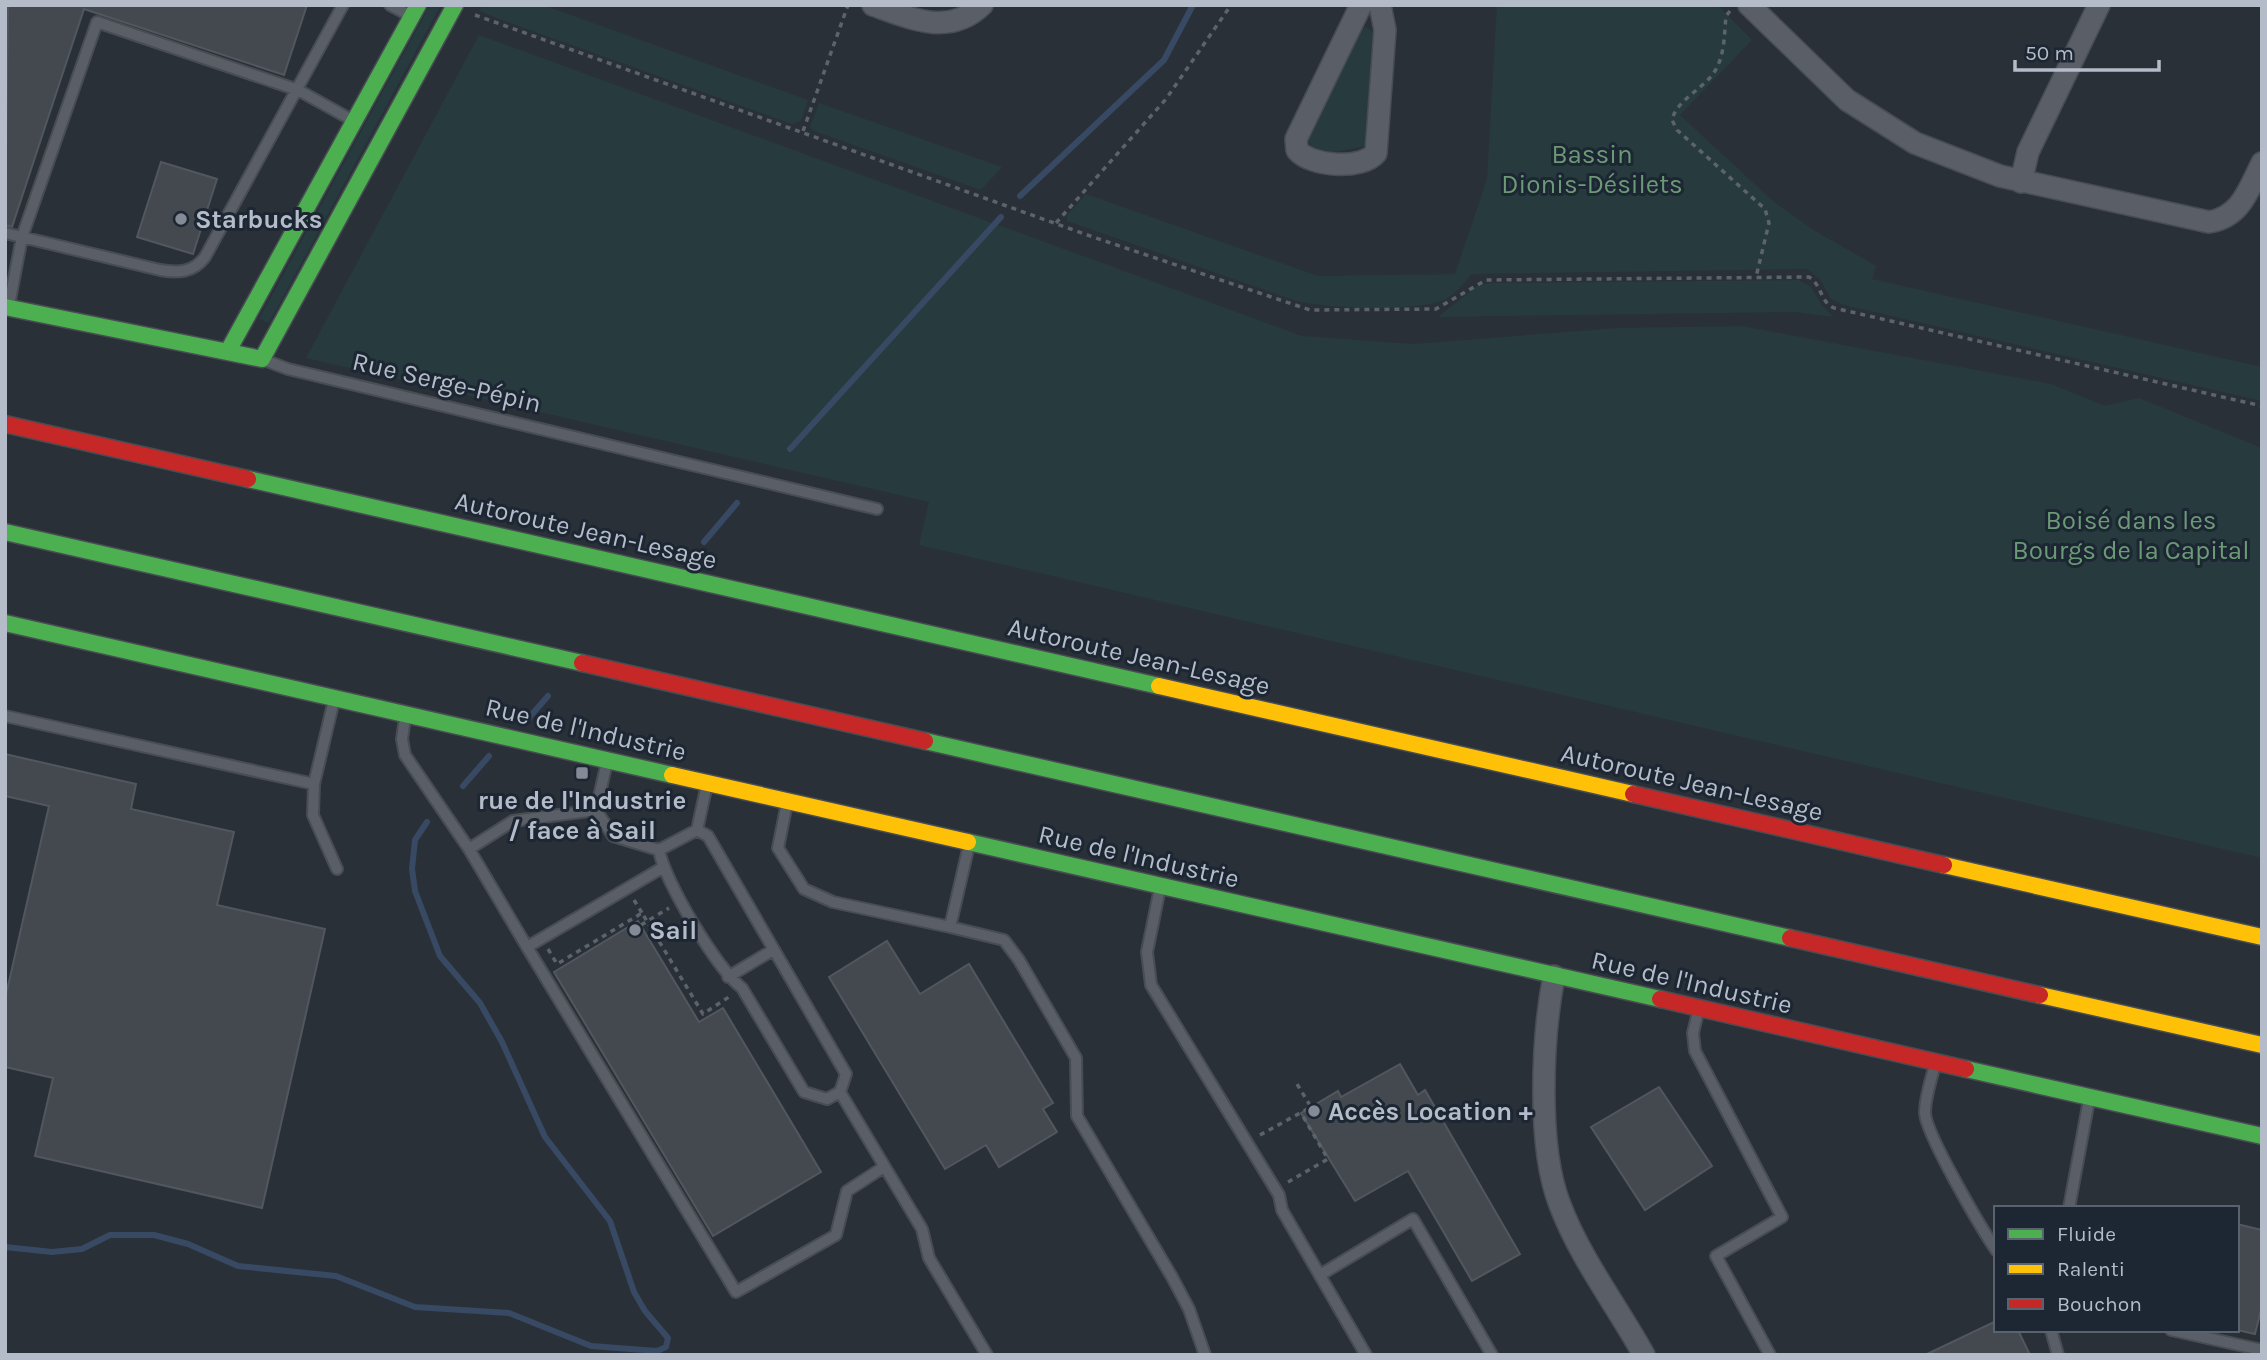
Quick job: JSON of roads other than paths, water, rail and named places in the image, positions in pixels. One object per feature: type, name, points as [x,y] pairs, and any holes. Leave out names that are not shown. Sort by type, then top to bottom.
[{"type":"main road","points":[[262,359],[455,5]]},
{"type":"main road","points":[[228,351],[415,11]]},
{"type":"main road","name":"Rue Serge-Pépin","points":[[7,308],[262,359]]},
{"type":"main road","name":"Autoroute Jean-Lesage","points":[[5,424],[2262,937]]},
{"type":"main road","points":[[5,532],[2262,1045]]},
{"type":"main road","name":"Rue de l'Industrie","points":[[5,623],[2262,1136]]},
{"type":"street","points":[[873,5],[933,24],[956,21],[982,5]]},
{"type":"street","points":[[1361,5],[1296,139],[1297,150],[1306,159],[1360,162],[1376,153],[1385,30],[1380,5]]},
{"type":"street","points":[[1749,5],[1832,87],[1880,123],[1933,152],[2021,182],[2209,222],[2228,216],[2238,208],[2262,163]]},
{"type":"street","points":[[2021,182],[2028,152],[2099,5]]},
{"type":"street","points":[[1554,976],[1549,1008],[1546,1095],[1546,1145],[1551,1176],[1570,1227],[1638,1352]]},
{"type":"lane","points":[[5,233],[160,270],[182,272],[196,267],[205,257],[343,5]]},
{"type":"lane","points":[[390,5],[415,11]]},
{"type":"lane","points":[[7,308],[22,237],[97,22],[298,90],[353,121]]},
{"type":"lane","name":"Rue Serge-Pépin","points":[[262,359],[288,369],[877,509]]},
{"type":"lane","points":[[334,697],[314,785],[313,815],[337,869]]},
{"type":"lane","points":[[406,713],[402,739],[405,755],[469,849],[736,1292],[836,1235],[847,1191],[884,1167]]},
{"type":"lane","points":[[5,716],[314,785]]},
{"type":"lane","points":[[607,759],[596,810],[612,836],[659,850],[697,830],[708,782]]},
{"type":"lane","points":[[788,800],[778,848],[804,889],[834,902],[1004,940],[1026,971],[1076,1058],[1077,1116],[1172,1277],[1189,1309],[1205,1355]]},
{"type":"lane","points":[[469,849],[513,821],[596,810]]},
{"type":"lane","points":[[659,850],[662,868],[728,977],[742,988],[804,1092],[827,1099],[839,1092],[846,1074],[708,836],[697,830]]},
{"type":"lane","points":[[950,927],[970,842]]},
{"type":"lane","points":[[527,947],[662,868]]},
{"type":"lane","points":[[1160,886],[1147,952],[1151,985],[1275,1189],[1282,1210],[1366,1355]]},
{"type":"lane","points":[[728,977],[774,950]]},
{"type":"lane","points":[[1699,1009],[1693,1033],[1695,1051],[1782,1217],[1716,1256],[1770,1355]]},
{"type":"lane","points":[[1935,1062],[1926,1102],[1927,1124],[1981,1228],[1994,1247]]},
{"type":"lane","points":[[839,1092],[922,1230],[929,1258],[987,1355]]},
{"type":"lane","points":[[2069,1206],[2090,1097]]},
{"type":"lane","points":[[1320,1275],[1413,1219],[1492,1355]]},
{"type":"lane","points":[[2052,1332],[2058,1355]]},
{"type":"lane","points":[[2180,1332],[2262,1350]]},
{"type":"waterway","points":[[1020,196],[1164,60],[1193,5]]},
{"type":"waterway","points":[[790,449],[1001,217]]},
{"type":"waterway","points":[[704,542],[737,503]]},
{"type":"waterway","points":[[527,720],[548,696]]},
{"type":"waterway","points":[[463,786],[489,756]]},
{"type":"waterway","points":[[5,1247],[52,1252],[82,1249],[110,1235],[154,1235],[188,1244],[238,1266],[336,1276],[415,1307],[509,1313],[591,1346],[657,1351],[666,1347],[668,1338],[645,1311],[634,1292],[610,1221],[545,1137],[502,1042],[480,1003],[440,956],[415,891],[412,869],[415,840],[427,822]]},
{"type":"place","name":"Starbucks","points":[[181,219]]},
{"type":"place","name":"rue de l'Industrie / face à Sail","points":[[582,773]]},
{"type":"place","name":"Sail","points":[[635,930]]},
{"type":"place","name":"Accès Location +","points":[[1314,1111]]},
{"type":"park label","name":"Bassin Dionis-Désilets","points":[[1592,169]]},
{"type":"park label","name":"Boisé dans les Bourgs de la Capital","points":[[2131,535]]}]
